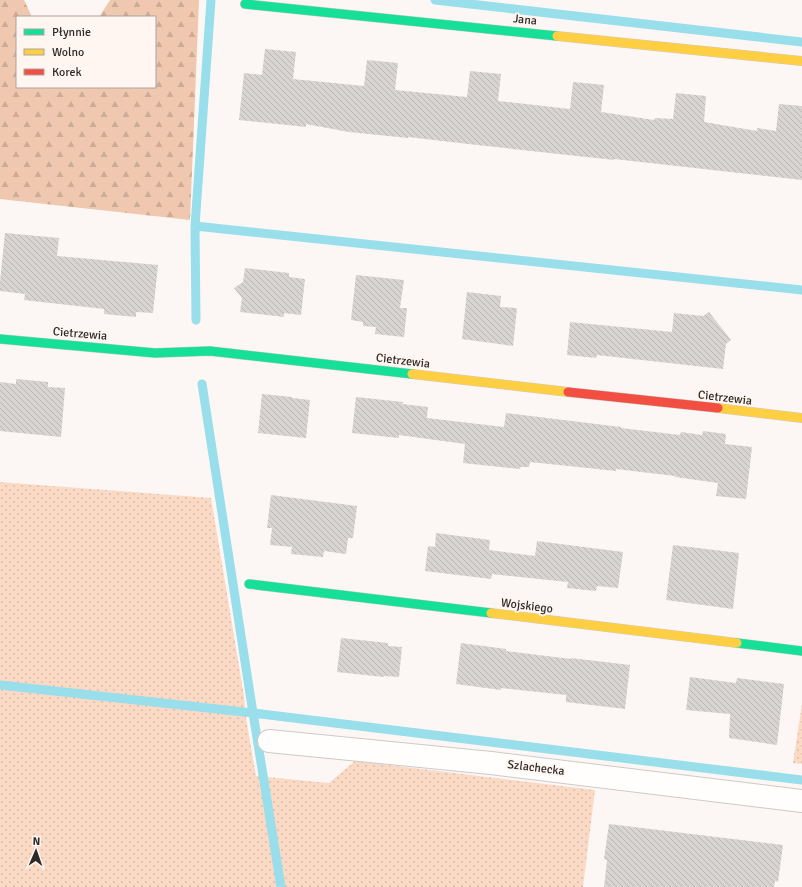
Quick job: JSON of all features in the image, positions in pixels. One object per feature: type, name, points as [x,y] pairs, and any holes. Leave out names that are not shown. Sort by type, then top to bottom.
[{"type":"street","name":"Jana","points":[[246,4],[802,61]]},
{"type":"street","name":"Cietrzewia","points":[[0,339],[155,353],[210,351],[802,418]]},
{"type":"street","name":"Wojskiego","points":[[249,584],[802,651]]},
{"type":"street","name":"Szlachecka","points":[[269,741],[491,763],[802,801]]},
{"type":"shaded area","points":[[0,482],[211,498],[256,776],[329,783],[355,761],[595,790],[583,887],[0,887]]},
{"type":"shaded area","points":[[802,704],[802,764],[793,763]]},
{"type":"green space","points":[[0,0],[24,0],[32,16],[16,16],[16,88],[156,88],[156,16],[100,16],[110,0],[199,0],[190,220],[0,199]]},
{"type":"building","points":[[265,49],[296,52],[293,79],[364,86],[367,60],[398,63],[395,90],[467,97],[470,71],[501,74],[498,101],[570,109],[573,82],[604,85],[601,112],[654,120],[655,118],[673,119],[676,93],[706,96],[704,122],[757,131],[757,128],[776,131],[779,104],[802,106],[802,180],[408,137],[349,132],[306,124],[306,127],[239,120],[244,73],[262,75]]},
{"type":"building","points":[[5,233],[59,238],[57,256],[158,265],[153,313],[136,312],[136,317],[104,314],[104,309],[24,300],[25,294],[0,291]]},
{"type":"building","points":[[245,268],[289,273],[289,277],[305,279],[301,315],[284,313],[284,317],[240,312],[242,298],[234,288],[243,282]]},
{"type":"building","points":[[356,275],[404,280],[400,308],[407,308],[404,337],[375,334],[376,327],[363,326],[363,322],[351,320]]},
{"type":"building","points":[[467,292],[501,296],[500,307],[517,308],[513,346],[462,339]]},
{"type":"building","points":[[709,312],[731,340],[726,344],[723,369],[597,355],[596,358],[567,355],[570,322],[672,332],[674,313],[703,316]]},
{"type":"building","points":[[16,379],[48,382],[48,387],[65,388],[61,437],[0,431],[0,382],[16,384]]},
{"type":"building","points":[[262,394],[310,400],[306,438],[258,433]]},
{"type":"building","points":[[356,397],[403,402],[402,404],[428,407],[427,418],[504,427],[506,413],[680,435],[681,432],[702,435],[703,431],[726,434],[725,444],[752,447],[746,499],[716,496],[718,483],[675,476],[616,469],[616,471],[530,462],[529,467],[520,467],[520,469],[463,463],[465,444],[399,435],[399,438],[352,433]]},
{"type":"building","points":[[271,495],[357,506],[353,538],[348,538],[346,554],[324,551],[323,557],[291,554],[292,547],[270,545],[272,528],[267,528]]},
{"type":"building","points":[[436,533],[490,540],[489,550],[535,556],[537,541],[623,552],[618,588],[597,586],[596,591],[567,588],[568,582],[492,574],[491,579],[425,571],[428,546],[435,547]]},
{"type":"building","points":[[673,545],[739,553],[733,609],[666,600]]},
{"type":"building","points":[[341,638],[388,643],[388,646],[402,647],[399,677],[384,677],[337,672]]},
{"type":"building","points":[[461,643],[506,649],[506,651],[630,665],[625,709],[566,702],[566,695],[501,688],[501,690],[456,684]]},
{"type":"building","points":[[690,677],[736,683],[737,678],[784,684],[777,745],[729,738],[730,714],[686,710]]},
{"type":"building","points":[[609,824],[783,845],[778,882],[775,881],[774,887],[604,887],[607,860],[604,859]]},
{"type":"waterway","points":[[196,320],[195,226],[211,0]]},
{"type":"waterway","points":[[435,0],[802,42]]},
{"type":"waterway","points":[[195,226],[802,290]]},
{"type":"waterway","points":[[202,384],[281,887]]},
{"type":"waterway","points":[[0,685],[253,713],[802,780]]},
{"type":"traffic: fast","points":[[245,4],[557,36]]},
{"type":"traffic: fast","points":[[0,339],[155,353],[210,351],[412,374]]},
{"type":"traffic: fast","points":[[249,584],[491,613]]},
{"type":"traffic: fast","points":[[737,643],[802,651]]},
{"type":"traffic: slow","points":[[557,36],[802,61]]},
{"type":"traffic: slow","points":[[412,374],[568,392]]},
{"type":"traffic: slow","points":[[718,408],[802,418]]},
{"type":"traffic: slow","points":[[491,613],[737,643]]},
{"type":"traffic: jam","points":[[568,392],[718,408]]}]
